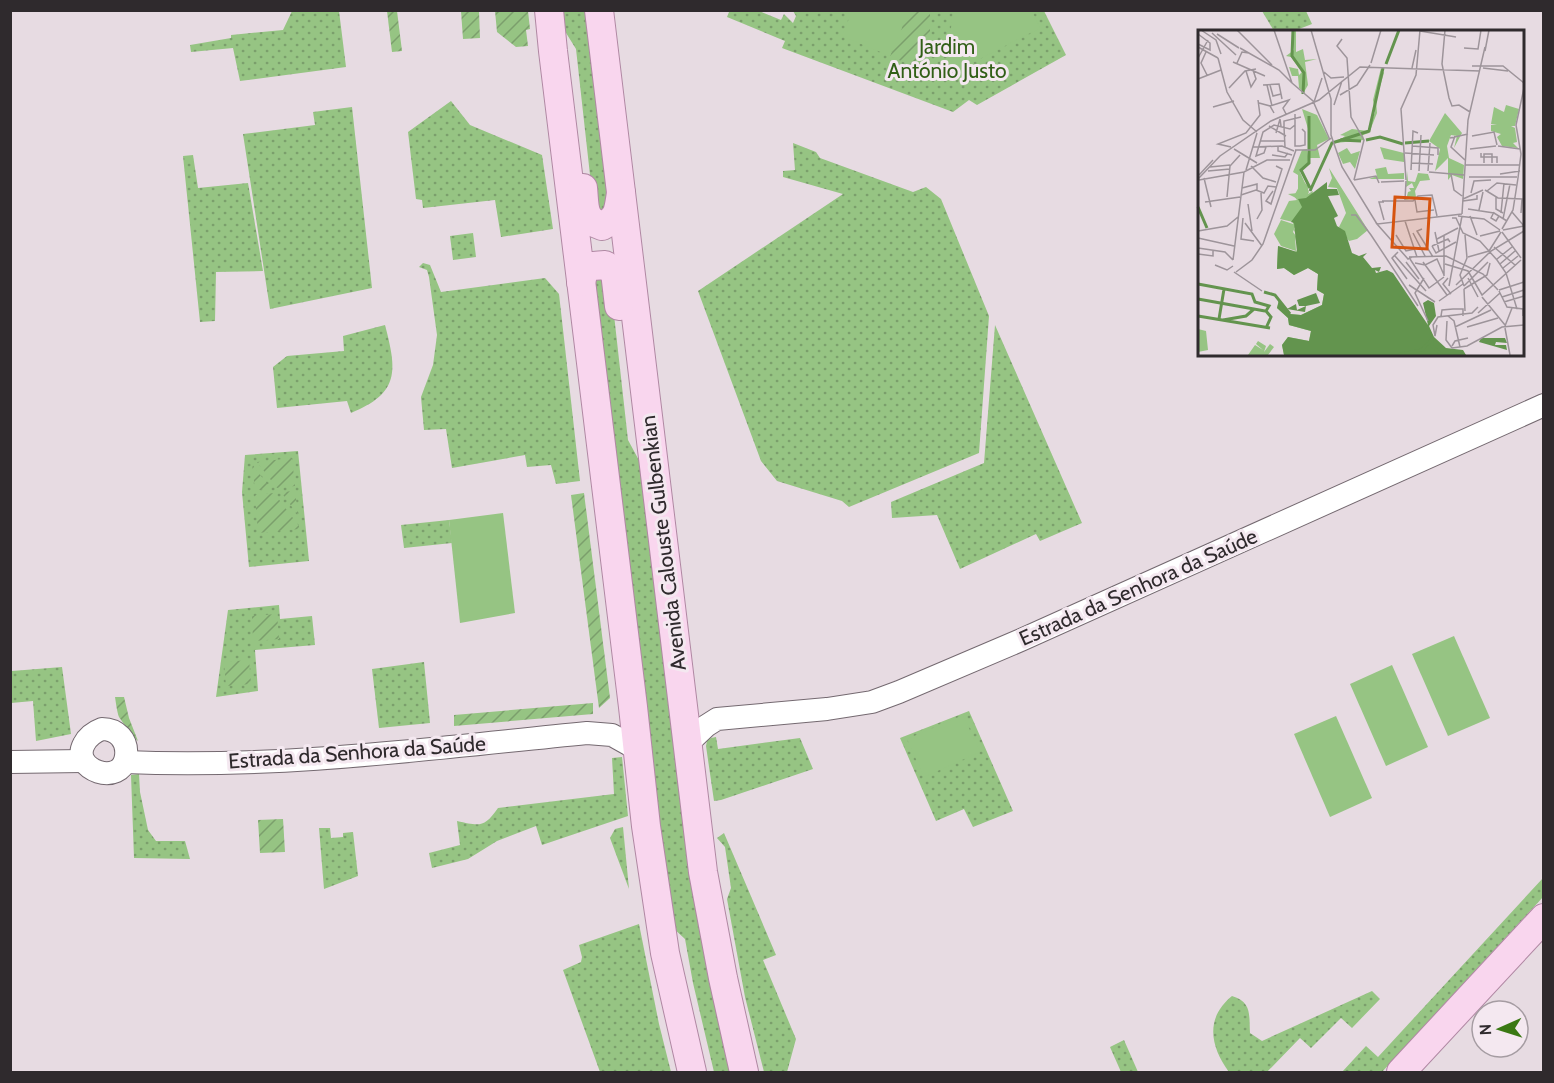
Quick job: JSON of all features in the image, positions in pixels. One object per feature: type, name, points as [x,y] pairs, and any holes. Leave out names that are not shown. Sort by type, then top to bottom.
[{"type":"main road","points":[[549,10],[646,826],[665,953],[692,1072]]},
{"type":"main road","name":"Avenida Calouste Gulbenkian","points":[[599,10],[703,872],[744,1072]]},
{"type":"main road","points":[[553,51],[569,74],[586,214],[593,224],[602,226],[611,222],[617,214],[621,192]]},
{"type":"main road","points":[[581,282],[584,271],[589,266],[605,265],[615,272],[634,427],[656,478]]},
{"type":"main road","points":[[1401,1072],[1544,918]]},
{"type":"main road","points":[[1423,1072],[1544,941]]},
{"type":"main road","points":[[665,953],[682,971],[706,1072]]},
{"type":"street","name":"Estrada da Senhora da Saúde","points":[[717,719],[827,709],[872,702],[899,692],[1021,640],[1544,405]]},
{"type":"street","points":[[682,703],[717,719]]},
{"type":"street","points":[[587,733],[618,722],[633,707]]},
{"type":"street","points":[[687,744],[717,719]]},
{"type":"street","points":[[107,729],[120,735],[125,743],[127,751],[125,762],[116,771],[100,773],[83,760],[82,748],[87,738],[94,733],[107,729]]},
{"type":"street","points":[[587,733],[612,735],[637,749]]},
{"type":"street","name":"Estrada da Senhora da Saúde","points":[[125,762],[171,764],[331,759],[587,733]]},
{"type":"street","points":[[10,762],[83,760]]},
{"type":"green space","points":[[292,11],[339,11],[346,67],[240,81],[233,48],[191,52],[190,45],[231,38],[231,35],[283,30]]},
{"type":"green space","points":[[387,11],[397,11],[402,51],[392,52]]},
{"type":"green space","points":[[461,11],[479,11],[480,38],[463,39]]},
{"type":"green space","points":[[495,11],[528,11],[530,29],[526,30],[528,46],[516,47],[497,32]]},
{"type":"green space","points":[[561,11],[588,11],[611,200],[603,214],[593,202],[576,49],[563,28]]},
{"type":"green space","name":"Jardim António Justo","points":[[759,11],[781,20],[784,14],[793,23],[796,16],[793,11],[1044,11],[1066,55],[977,105],[969,100],[953,112],[782,48],[785,41],[727,17],[729,12]]},
{"type":"green space","points":[[852,11],[909,11],[890,56],[842,36]]},
{"type":"green space","points":[[909,11],[930,11],[930,74],[890,56]]},
{"type":"green space","points":[[953,11],[1032,11],[1040,28],[945,77]]},
{"type":"green space","points":[[1262,11],[1306,11],[1312,24],[1297,30],[1273,30]]},
{"type":"green space","points":[[451,101],[470,125],[542,155],[553,229],[501,237],[495,200],[423,208],[422,200],[416,199],[408,132]]},
{"type":"green space","points":[[352,107],[372,288],[270,309],[243,134],[315,125],[313,112]]},
{"type":"green space","points":[[793,143],[816,152],[820,158],[913,192],[926,187],[941,199],[989,316],[979,453],[849,507],[842,501],[777,481],[761,461],[698,291],[843,194],[783,177],[783,171],[795,170]]},
{"type":"green space","points":[[193,155],[198,188],[248,183],[263,271],[216,272],[215,321],[200,322],[183,156]]},
{"type":"green space","points":[[473,233],[476,257],[453,260],[450,236]]},
{"type":"green space","points":[[423,263],[430,265],[441,292],[545,278],[559,294],[580,481],[556,484],[551,465],[527,467],[525,455],[452,468],[446,429],[424,430],[421,397],[433,365],[437,335],[429,277],[427,270],[419,267]]},
{"type":"green space","points":[[602,279],[611,288],[628,440],[641,464],[732,1072],[714,1072],[685,939],[672,927],[595,280]]},
{"type":"green space","points":[[385,325],[392,355],[392,368],[391,379],[379,397],[351,413],[347,401],[277,408],[273,367],[287,356],[344,351],[343,336]]},
{"type":"green space","points":[[995,325],[1082,523],[1040,541],[1036,534],[960,569],[937,515],[892,518],[891,502],[984,463]]},
{"type":"green space","points":[[298,451],[309,561],[249,567],[242,492],[245,455]]},
{"type":"green space","points":[[292,458],[295,486],[277,488],[257,462]]},
{"type":"green space","points":[[252,464],[271,489],[255,490]]},
{"type":"green space","points":[[295,491],[298,515],[281,492]]},
{"type":"green space","points":[[274,493],[299,529],[258,533],[255,495]]},
{"type":"green space","points":[[584,493],[610,698],[599,708],[571,495]]},
{"type":"green space","points":[[503,513],[515,613],[460,623],[449,520]]},
{"type":"green space","points":[[449,520],[452,543],[404,548],[401,525]]},
{"type":"green space","points":[[279,605],[280,619],[312,616],[315,645],[255,650],[258,691],[216,697],[228,610]]},
{"type":"green space","points":[[277,614],[279,639],[253,641],[252,616]]},
{"type":"green space","points":[[1454,636],[1490,718],[1448,736],[1412,654]]},
{"type":"green space","points":[[10,660],[12,671],[62,667],[71,734],[36,741],[33,701],[11,703]]},
{"type":"green space","points":[[249,660],[251,684],[226,686],[224,662]]},
{"type":"green space","points":[[424,662],[430,723],[379,728],[372,669]]},
{"type":"green space","points":[[1392,665],[1428,747],[1386,766],[1350,684]]},
{"type":"green space","points":[[115,697],[124,697],[138,741],[119,717]]},
{"type":"green space","points":[[593,703],[593,714],[454,726],[454,715]]},
{"type":"green space","points":[[969,711],[1013,811],[973,827],[964,809],[936,821],[900,738]]},
{"type":"green space","points":[[963,715],[980,752],[924,777],[907,739]]},
{"type":"green space","points":[[1336,716],[1372,798],[1330,817],[1294,734]]},
{"type":"green space","points":[[716,737],[718,749],[800,738],[813,769],[714,801],[706,746],[707,741]]},
{"type":"green space","points":[[622,757],[628,816],[542,845],[536,826],[497,841],[468,859],[432,868],[429,853],[460,845],[457,821],[481,824],[489,819],[498,808],[614,794],[612,758]]},
{"type":"green space","points":[[139,774],[140,792],[148,830],[156,841],[185,841],[190,859],[134,858],[131,775]]},
{"type":"green space","points":[[283,819],[285,852],[260,853],[258,820]]},
{"type":"green space","points":[[623,827],[629,889],[610,838],[615,829]]},
{"type":"green space","points":[[319,828],[330,828],[331,838],[343,837],[343,833],[353,832],[358,876],[324,889]]},
{"type":"green space","points":[[724,833],[776,955],[763,960],[796,1039],[787,1072],[764,1072],[745,997],[727,899],[731,888],[725,847],[717,838]]},
{"type":"green space","points":[[1543,878],[1543,897],[1382,1072],[1342,1072],[1366,1046],[1378,1057]]},
{"type":"green space","points":[[639,924],[671,1072],[600,1072],[563,970],[581,962],[579,945]]},
{"type":"green space","points":[[1372,991],[1380,999],[1352,1028],[1341,1018],[1311,1048],[1300,1038],[1267,1072],[1229,1072],[1214,1042],[1213,1032],[1217,1014],[1232,996],[1246,1006],[1250,1033],[1262,1041]]},
{"type":"green space","points":[[1124,1040],[1138,1072],[1121,1072],[1110,1047]]}]
